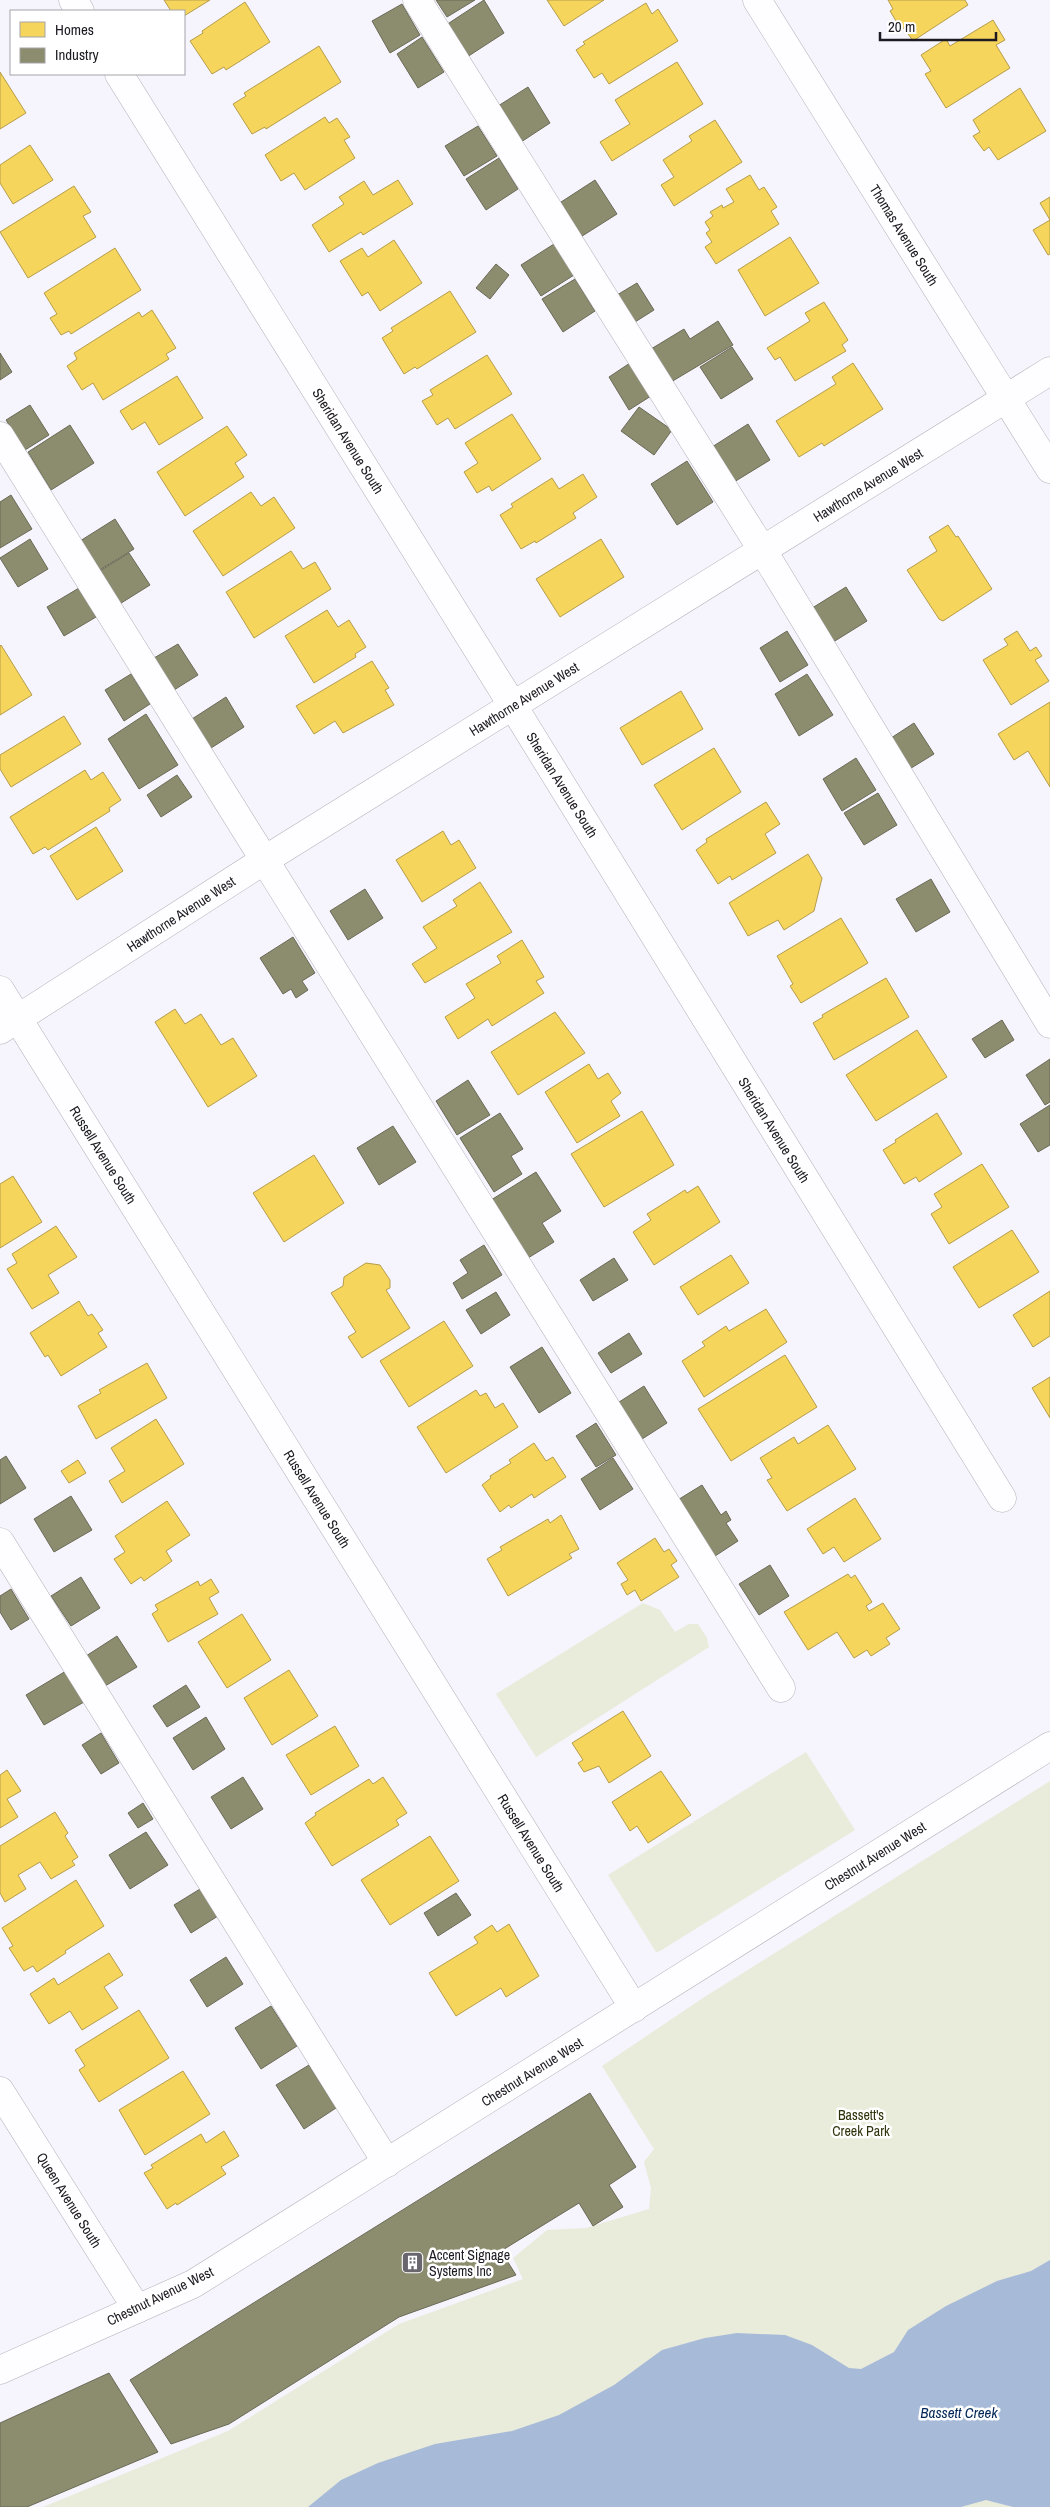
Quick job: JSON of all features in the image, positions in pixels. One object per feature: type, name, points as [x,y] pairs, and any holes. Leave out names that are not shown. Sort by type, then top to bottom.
[{"type":"street","points":[[417,0],[763,550],[1050,1024]]},
{"type":"street","name":"Thomas Avenue South","points":[[758,0],[1050,469]]},
{"type":"street","name":"Sheridan Avenue South","points":[[120,75],[513,706],[1002,1498]]},
{"type":"street","name":"Hawthorne Avenue West","points":[[9,1024],[263,861],[1050,370]]},
{"type":"street","points":[[0,436],[263,861],[781,1688]]},
{"type":"street","name":"Russell Avenue South","points":[[0,990],[9,1024],[634,2008]]},
{"type":"street","points":[[0,1542],[387,2163]]},
{"type":"street","name":"Chestnut Avenue West","points":[[0,2370],[193,2284],[1050,1746]]},
{"type":"street","name":"Queen Avenue South","points":[[0,2091],[138,2309]]},
{"type":"green space","points":[[643,1603],[660,1610],[675,1632],[689,1624],[698,1624],[707,1638],[709,1647],[536,1757],[496,1694]]},
{"type":"green space","points":[[806,1752],[855,1830],[656,1952],[608,1875]]},
{"type":"green space","name":"Bassett's Creek Park","points":[[1050,1781],[1050,2507],[43,2507],[228,2431],[399,2324],[523,2279],[513,2258],[547,2230],[586,2228],[649,2209],[651,2188],[644,2162],[654,2149],[602,2066],[706,1996]]},
{"type":"water","name":"Bassett Creek","points":[[1050,2260],[1050,2507],[1013,2507],[986,2500],[961,2507],[308,2507],[341,2480],[378,2463],[435,2444],[512,2431],[559,2415],[614,2385],[662,2350],[705,2338],[737,2333],[785,2335],[812,2345],[849,2368],[861,2369],[894,2352],[908,2330],[946,2306],[997,2281],[1031,2271]]},
{"type":"building: Homes","points":[[164,0],[210,0],[185,15],[185,10],[170,10]]},
{"type":"building: Homes","points":[[547,0],[604,0],[564,26]]},
{"type":"building: Homes","points":[[888,0],[965,0],[968,5],[913,41],[904,28],[901,29],[890,11],[893,9]]},
{"type":"building: Homes","points":[[245,2],[270,42],[226,70],[224,67],[212,74],[190,41]]},
{"type":"building: Homes","points":[[646,3],[652,14],[658,9],[678,41],[609,84],[602,73],[594,78],[576,50],[585,44],[583,42]]},
{"type":"building: Homes","points":[[993,20],[1005,40],[996,45],[1010,68],[946,108],[925,74],[931,71],[921,55],[946,39],[950,46]]},
{"type":"building: Homes","points":[[319,46],[341,82],[266,129],[265,127],[252,134],[233,104],[246,96],[244,93]]},
{"type":"building: Homes","points":[[677,62],[703,104],[612,161],[600,142],[630,124],[615,100]]},
{"type":"building: Homes","points":[[0,72],[26,113],[0,129]]},
{"type":"building: Homes","points":[[1020,88],[1046,131],[998,160],[989,147],[984,151],[973,136],[980,132],[973,120]]},
{"type":"building: Homes","points":[[325,117],[329,123],[337,118],[350,137],[344,140],[355,158],[305,190],[294,173],[281,181],[265,155]]},
{"type":"building: Homes","points":[[715,120],[742,162],[674,206],[661,185],[674,177],[663,160],[692,141],[689,136]]},
{"type":"building: Homes","points":[[30,145],[53,180],[13,204],[0,183],[0,165]]},
{"type":"building: Homes","points":[[750,175],[759,190],[764,187],[777,207],[771,211],[779,224],[716,264],[705,247],[712,242],[706,233],[710,230],[705,222],[713,216],[710,212],[722,205],[723,208],[734,202],[726,189]]},
{"type":"building: Homes","points":[[398,180],[413,204],[363,235],[361,232],[329,252],[312,225],[344,204],[339,197],[364,181],[373,195]]},
{"type":"building: Homes","points":[[74,186],[91,212],[83,216],[96,237],[28,278],[0,232]]},
{"type":"building: Homes","points":[[1050,197],[1050,220],[1040,203]]},
{"type":"building: Homes","points":[[1050,220],[1050,254],[1048,255],[1033,230]]},
{"type":"building: Homes","points":[[790,237],[819,283],[765,316],[738,270]]},
{"type":"building: Homes","points":[[394,240],[422,283],[380,311],[368,292],[362,296],[340,261],[362,248],[368,257]]},
{"type":"building: Homes","points":[[115,248],[141,290],[71,334],[69,331],[61,335],[50,318],[57,314],[44,293]]},
{"type":"building: Homes","points":[[450,291],[476,332],[417,369],[415,367],[404,374],[382,338],[393,331],[391,328]]},
{"type":"building: Homes","points":[[824,302],[848,340],[842,345],[846,351],[795,381],[780,357],[775,360],[767,348],[810,321],[805,313]]},
{"type":"building: Homes","points":[[152,310],[176,348],[166,354],[169,359],[103,400],[93,383],[82,390],[67,366],[77,359],[74,353],[139,312],[142,317]]},
{"type":"building: Homes","points":[[487,355],[512,394],[455,429],[448,418],[437,425],[422,401],[433,395],[430,390]]},
{"type":"building: Homes","points":[[853,363],[883,409],[824,446],[822,443],[799,457],[776,421],[836,384],[832,377]]},
{"type":"building: Homes","points":[[177,376],[203,418],[159,445],[145,422],[132,430],[120,411]]},
{"type":"building: Homes","points":[[512,414],[541,459],[492,491],[489,486],[477,493],[464,472],[478,463],[465,443]]},
{"type":"building: Homes","points":[[227,426],[247,455],[235,463],[244,477],[185,516],[157,472]]},
{"type":"building: Homes","points":[[583,474],[597,497],[573,513],[576,518],[536,543],[535,541],[521,549],[500,515],[513,507],[511,504],[552,478],[559,489]]},
{"type":"building: Homes","points":[[251,492],[261,506],[274,497],[295,528],[223,576],[193,531]]},
{"type":"building: Homes","points":[[948,525],[956,537],[958,536],[992,589],[943,621],[939,619],[907,570],[937,551],[929,537]]},
{"type":"building: Homes","points":[[601,539],[624,577],[560,617],[536,579]]},
{"type":"building: Homes","points":[[291,551],[303,569],[315,562],[331,589],[254,638],[226,592]]},
{"type":"building: Homes","points":[[327,610],[338,627],[349,620],[366,647],[355,654],[356,657],[314,683],[285,636]]},
{"type":"building: Homes","points":[[1017,631],[1030,651],[1036,647],[1042,656],[1035,660],[1049,681],[1011,705],[983,660],[1008,645],[1004,639]]},
{"type":"building: Homes","points":[[0,646],[32,695],[0,715]]},
{"type":"building: Homes","points":[[372,661],[389,688],[385,690],[394,705],[343,733],[335,721],[314,734],[296,706]]},
{"type":"building: Homes","points":[[681,691],[703,729],[642,765],[620,728]]},
{"type":"building: Homes","points":[[1050,702],[1050,787],[1028,751],[1014,760],[998,734]]},
{"type":"building: Homes","points":[[64,716],[81,744],[11,787],[0,769],[0,755]]},
{"type":"building: Homes","points":[[714,748],[741,792],[682,830],[654,785]]},
{"type":"building: Homes","points":[[85,770],[91,780],[103,772],[121,800],[109,808],[110,811],[48,850],[45,847],[33,854],[10,817]]},
{"type":"building: Homes","points":[[766,802],[780,824],[765,834],[776,853],[732,880],[730,876],[718,884],[696,850],[707,842],[706,839]]},
{"type":"building: Homes","points":[[96,827],[123,871],[77,900],[50,856]]},
{"type":"building: Homes","points":[[443,831],[451,845],[459,840],[476,868],[422,902],[396,860]]},
{"type":"building: Homes","points":[[808,854],[822,878],[814,911],[784,930],[778,920],[748,936],[729,903]]},
{"type":"building: Homes","points":[[480,882],[512,932],[425,983],[412,964],[437,948],[423,927],[457,906],[453,900]]},
{"type":"building: Homes","points":[[841,918],[868,963],[801,1003],[790,986],[793,984],[777,956]]},
{"type":"building: Homes","points":[[522,940],[544,977],[536,981],[544,993],[492,1026],[488,1019],[458,1039],[445,1017],[475,998],[466,984],[501,963],[497,956]]},
{"type":"building: Homes","points":[[886,978],[909,1017],[834,1060],[813,1023],[823,1017],[822,1015]]},
{"type":"building: Homes","points":[[175,1009],[185,1024],[201,1014],[221,1045],[233,1038],[257,1076],[208,1107],[155,1022]]},
{"type":"building: Homes","points":[[555,1012],[585,1053],[518,1095],[491,1052]]},
{"type":"building: Homes","points":[[917,1030],[947,1077],[876,1121],[846,1075]]},
{"type":"building: Homes","points":[[589,1064],[598,1079],[608,1073],[621,1093],[611,1101],[620,1116],[577,1143],[545,1092]]},
{"type":"building: Homes","points":[[642,1111],[674,1165],[604,1207],[571,1154]]},
{"type":"building: Homes","points":[[937,1113],[962,1154],[919,1182],[916,1177],[904,1184],[883,1150]]},
{"type":"building: Homes","points":[[314,1155],[344,1203],[284,1242],[253,1193]]},
{"type":"building: Homes","points":[[982,1164],[1009,1207],[949,1244],[931,1214],[942,1207],[934,1194]]},
{"type":"building: Homes","points":[[13,1176],[42,1222],[0,1248],[0,1184]]},
{"type":"building: Homes","points":[[698,1186],[720,1222],[654,1265],[633,1232],[651,1220],[647,1214],[685,1190],[687,1193]]},
{"type":"building: Homes","points":[[56,1226],[77,1257],[48,1275],[59,1293],[32,1309],[7,1269],[17,1263],[12,1254]]},
{"type":"building: Homes","points":[[1012,1230],[1039,1272],[979,1308],[953,1267]]},
{"type":"building: Homes","points":[[731,1255],[749,1283],[698,1315],[680,1287]]},
{"type":"building: Homes","points":[[366,1263],[380,1265],[390,1280],[390,1288],[386,1290],[410,1328],[362,1358],[348,1337],[356,1332],[331,1293],[343,1286],[344,1277]]},
{"type":"building: Homes","points":[[1050,1291],[1050,1336],[1033,1347],[1013,1315]]},
{"type":"building: Homes","points":[[79,1301],[88,1316],[92,1314],[103,1330],[98,1333],[107,1347],[61,1376],[48,1355],[45,1357],[30,1333]]},
{"type":"building: Homes","points":[[766,1309],[787,1342],[704,1397],[682,1361],[705,1346],[702,1342],[726,1326],[729,1331]]},
{"type":"building: Homes","points":[[444,1321],[473,1366],[409,1407],[380,1361]]},
{"type":"building: Homes","points":[[785,1355],[817,1407],[731,1461],[698,1409]]},
{"type":"building: Homes","points":[[147,1363],[167,1398],[96,1439],[78,1406],[101,1393],[99,1390]]},
{"type":"building: Homes","points":[[1050,1377],[1050,1418],[1032,1388]]},
{"type":"building: Homes","points":[[476,1390],[480,1396],[486,1393],[495,1408],[503,1403],[518,1427],[446,1473],[417,1427]]},
{"type":"building: Homes","points":[[156,1419],[184,1464],[122,1503],[109,1481],[125,1471],[111,1448]]},
{"type":"building: Homes","points":[[828,1425],[856,1469],[787,1511],[767,1480],[772,1478],[760,1458],[794,1437],[798,1444]]},
{"type":"building: Homes","points":[[534,1443],[546,1461],[553,1457],[566,1477],[534,1498],[532,1494],[511,1508],[509,1505],[500,1512],[482,1485],[491,1478],[490,1476],[511,1463],[509,1460]]},
{"type":"building: Homes","points":[[78,1460],[86,1473],[69,1483],[61,1471]]},
{"type":"building: Homes","points":[[855,1498],[881,1539],[844,1562],[834,1547],[823,1554],[807,1529]]},
{"type":"building: Homes","points":[[167,1501],[190,1535],[166,1551],[172,1561],[144,1581],[141,1577],[131,1584],[114,1559],[125,1552],[115,1536]]},
{"type":"building: Homes","points":[[561,1515],[579,1549],[569,1554],[572,1558],[508,1596],[487,1559],[502,1550],[500,1547],[548,1519],[550,1523]]},
{"type":"building: Homes","points":[[655,1538],[664,1552],[669,1549],[677,1561],[671,1565],[679,1577],[641,1601],[635,1590],[627,1595],[621,1584],[628,1580],[617,1563]]},
{"type":"building: Homes","points":[[848,1574],[851,1578],[855,1575],[872,1602],[866,1606],[869,1611],[883,1603],[900,1629],[886,1638],[890,1644],[871,1656],[867,1650],[854,1658],[837,1632],[808,1650],[784,1612]]},
{"type":"building: Homes","points":[[211,1579],[219,1592],[209,1598],[218,1614],[168,1642],[152,1614],[158,1610],[155,1605],[198,1581],[200,1586]]},
{"type":"building: Homes","points":[[242,1614],[271,1660],[227,1688],[198,1642]]},
{"type":"building: Homes","points":[[289,1670],[318,1716],[272,1745],[244,1698]]},
{"type":"building: Homes","points":[[623,1711],[651,1756],[609,1783],[599,1766],[584,1772],[578,1763],[583,1760],[572,1743]]},
{"type":"building: Homes","points":[[335,1726],[359,1766],[311,1795],[286,1755]]},
{"type":"building: Homes","points":[[7,1770],[21,1791],[7,1799],[18,1817],[0,1828],[0,1775]]},
{"type":"building: Homes","points":[[661,1771],[691,1815],[648,1843],[637,1826],[630,1831],[612,1802]]},
{"type":"building: Homes","points":[[383,1777],[407,1813],[396,1820],[399,1825],[332,1866],[305,1823],[316,1815],[315,1813],[369,1779],[373,1784]]},
{"type":"building: Homes","points":[[55,1812],[68,1833],[65,1836],[78,1857],[72,1861],[75,1865],[51,1879],[40,1862],[18,1875],[26,1889],[5,1902],[0,1893],[0,1846]]},
{"type":"building: Homes","points":[[430,1836],[459,1881],[390,1925],[361,1880]]},
{"type":"building: Homes","points":[[76,1880],[104,1926],[37,1972],[33,1966],[24,1971],[9,1948],[13,1946],[2,1928]]},
{"type":"building: Homes","points":[[509,1924],[539,1976],[506,1997],[501,1988],[456,2016],[429,1973],[478,1943],[474,1937],[492,1925],[497,1932]]},
{"type":"building: Homes","points":[[109,1953],[123,1975],[104,1987],[118,2008],[82,2030],[70,2011],[49,2024],[30,1994],[54,1978],[58,1985]]},
{"type":"building: Homes","points":[[139,2010],[169,2058],[99,2102],[79,2070],[85,2066],[75,2050]]},
{"type":"building: Homes","points":[[183,2071],[210,2114],[145,2155],[119,2110]]},
{"type":"building: Homes","points":[[224,2131],[239,2156],[221,2167],[226,2174],[177,2205],[176,2203],[167,2209],[144,2173],[153,2168],[151,2165],[201,2134],[206,2143]]},
{"type":"building: Industry","points":[[436,0],[475,0],[447,17]]},
{"type":"building: Industry","points":[[484,0],[504,33],[467,57],[446,25]]},
{"type":"building: Industry","points":[[402,4],[420,35],[390,53],[372,21]]},
{"type":"building: Industry","points":[[422,37],[444,72],[418,88],[397,54]]},
{"type":"building: Industry","points":[[528,87],[550,123],[521,142],[498,106]]},
{"type":"building: Industry","points":[[478,126],[497,156],[464,176],[445,146]]},
{"type":"building: Industry","points":[[499,158],[518,189],[486,210],[466,179]]},
{"type":"building: Industry","points":[[595,180],[617,214],[579,238],[558,204]]},
{"type":"building: Industry","points":[[554,244],[574,275],[541,296],[521,265]]},
{"type":"building: Industry","points":[[496,264],[509,275],[490,299],[476,288]]},
{"type":"building: Industry","points":[[575,279],[595,311],[563,332],[542,299]]},
{"type":"building: Industry","points":[[637,283],[654,310],[635,322],[617,295]]},
{"type":"building: Industry","points":[[718,321],[733,345],[671,382],[651,349],[684,329],[690,339]]},
{"type":"building: Industry","points":[[732,347],[753,379],[721,399],[700,367]]},
{"type":"building: Industry","points":[[0,353],[12,372],[0,380]]},
{"type":"building: Industry","points":[[630,363],[651,396],[629,410],[609,377]]},
{"type":"building: Industry","points":[[30,405],[49,435],[25,450],[6,420]]},
{"type":"building: Industry","points":[[639,407],[672,430],[654,455],[621,431]]},
{"type":"building: Industry","points":[[748,424],[770,460],[734,482],[712,447]]},
{"type":"building: Industry","points":[[70,425],[94,463],[51,490],[28,452]]},
{"type":"building: Industry","points":[[687,461],[713,502],[677,525],[651,484]]},
{"type":"building: Industry","points":[[11,495],[32,529],[0,548],[0,502]]},
{"type":"building: Industry","points":[[115,519],[134,549],[98,571],[80,541]]},
{"type":"building: Industry","points":[[30,539],[48,569],[18,587],[0,558]]},
{"type":"building: Industry","points":[[129,553],[150,585],[118,605],[98,572]]},
{"type":"building: Industry","points":[[846,587],[867,621],[830,644],[809,610]]},
{"type":"building: Industry","points":[[79,588],[96,617],[64,636],[47,607]]},
{"type":"building: Industry","points":[[787,631],[808,665],[780,682],[760,648]]},
{"type":"building: Industry","points":[[178,644],[198,675],[174,690],[154,658]]},
{"type":"building: Industry","points":[[131,674],[150,704],[124,721],[105,690]]},
{"type":"building: Industry","points":[[807,674],[833,715],[799,736],[775,694]]},
{"type":"building: Industry","points":[[226,697],[244,727],[211,748],[192,719]]},
{"type":"building: Industry","points":[[146,714],[178,765],[139,789],[108,739]]},
{"type":"building: Industry","points":[[914,723],[934,754],[908,770],[888,740]]},
{"type":"building: Industry","points":[[856,758],[876,790],[842,811],[823,779]]},
{"type":"building: Industry","points":[[177,775],[192,797],[161,817],[147,795]]},
{"type":"building: Industry","points":[[878,793],[897,825],[864,845],[844,813]]},
{"type":"building: Industry","points":[[931,879],[950,912],[916,932],[896,899]]},
{"type":"building: Industry","points":[[365,889],[383,918],[348,940],[330,911]]},
{"type":"building: Industry","points":[[293,937],[315,973],[302,981],[308,990],[296,998],[291,989],[283,994],[260,958]]},
{"type":"building: Industry","points":[[1002,1020],[1014,1040],[985,1058],[972,1039]]},
{"type":"building: Industry","points":[[1050,1059],[1050,1102],[1045,1105],[1026,1075]]},
{"type":"building: Industry","points":[[468,1080],[490,1115],[457,1135],[436,1101]]},
{"type":"building: Industry","points":[[1050,1105],[1050,1145],[1038,1152],[1020,1124]]},
{"type":"building: Industry","points":[[500,1113],[523,1149],[511,1156],[522,1174],[494,1192],[460,1138]]},
{"type":"building: Industry","points":[[393,1126],[416,1162],[379,1185],[357,1148]]},
{"type":"building: Industry","points":[[536,1172],[561,1211],[542,1223],[554,1242],[528,1258],[491,1200]]},
{"type":"building: Industry","points":[[484,1245],[502,1275],[462,1299],[453,1283],[468,1273],[460,1260]]},
{"type":"building: Industry","points":[[614,1258],[628,1280],[593,1301],[580,1280]]},
{"type":"building: Industry","points":[[496,1292],[510,1315],[481,1334],[466,1310]]},
{"type":"building: Industry","points":[[629,1333],[642,1354],[611,1373],[598,1353]]},
{"type":"building: Industry","points":[[542,1347],[571,1393],[539,1413],[510,1367]]},
{"type":"building: Industry","points":[[644,1386],[667,1423],[639,1441],[616,1404]]},
{"type":"building: Industry","points":[[596,1423],[616,1455],[596,1467],[576,1436]]},
{"type":"building: Industry","points":[[6,1456],[26,1488],[0,1504],[0,1460]]},
{"type":"building: Industry","points":[[613,1458],[633,1489],[600,1510],[581,1479]]},
{"type":"building: Industry","points":[[702,1485],[721,1515],[726,1511],[731,1520],[726,1523],[738,1541],[712,1558],[676,1501]]},
{"type":"building: Industry","points":[[71,1496],[92,1530],[54,1552],[34,1519]]},
{"type":"building: Industry","points":[[770,1565],[789,1596],[759,1615],[739,1584]]},
{"type":"building: Industry","points":[[81,1577],[100,1608],[71,1626],[51,1596]]},
{"type":"building: Industry","points":[[11,1589],[29,1619],[11,1630],[0,1612],[0,1596]]},
{"type":"building: Industry","points":[[117,1636],[137,1667],[105,1686],[86,1656]]},
{"type":"building: Industry","points":[[66,1671],[84,1702],[44,1725],[26,1695]]},
{"type":"building: Industry","points":[[186,1685],[200,1707],[167,1727],[153,1706]]},
{"type":"building: Industry","points":[[206,1717],[225,1749],[193,1770],[173,1738]]},
{"type":"building: Industry","points":[[101,1733],[119,1763],[101,1774],[82,1745]]},
{"type":"building: Industry","points":[[243,1777],[263,1809],[231,1829],[211,1797]]},
{"type":"building: Industry","points":[[143,1803],[153,1819],[138,1828],[128,1813]]},
{"type":"building: Industry","points":[[146,1832],[168,1865],[130,1889],[109,1855]]},
{"type":"building: Industry","points":[[200,1889],[218,1916],[191,1933],[174,1905]]},
{"type":"building: Industry","points":[[456,1893],[471,1915],[438,1936],[424,1913]]},
{"type":"building: Industry","points":[[226,1957],[243,1984],[207,2007],[190,1980]]},
{"type":"building: Industry","points":[[271,2006],[297,2046],[261,2069],[235,2028]]},
{"type":"building: Industry","points":[[309,2065],[336,2108],[304,2129],[276,2085]]},
{"type":"building: Industry","name":"Accent Signage Systems Inc","points":[[590,2093],[636,2167],[609,2185],[623,2207],[593,2226],[579,2203],[501,2251],[516,2275],[399,2317],[229,2424],[171,2444],[130,2380]]},
{"type":"building: Industry","points":[[109,2373],[158,2452],[27,2507],[0,2507],[0,2423]]},
{"type":"place","name":"Accent Signage Systems Inc","points":[[413,2263]]}]
